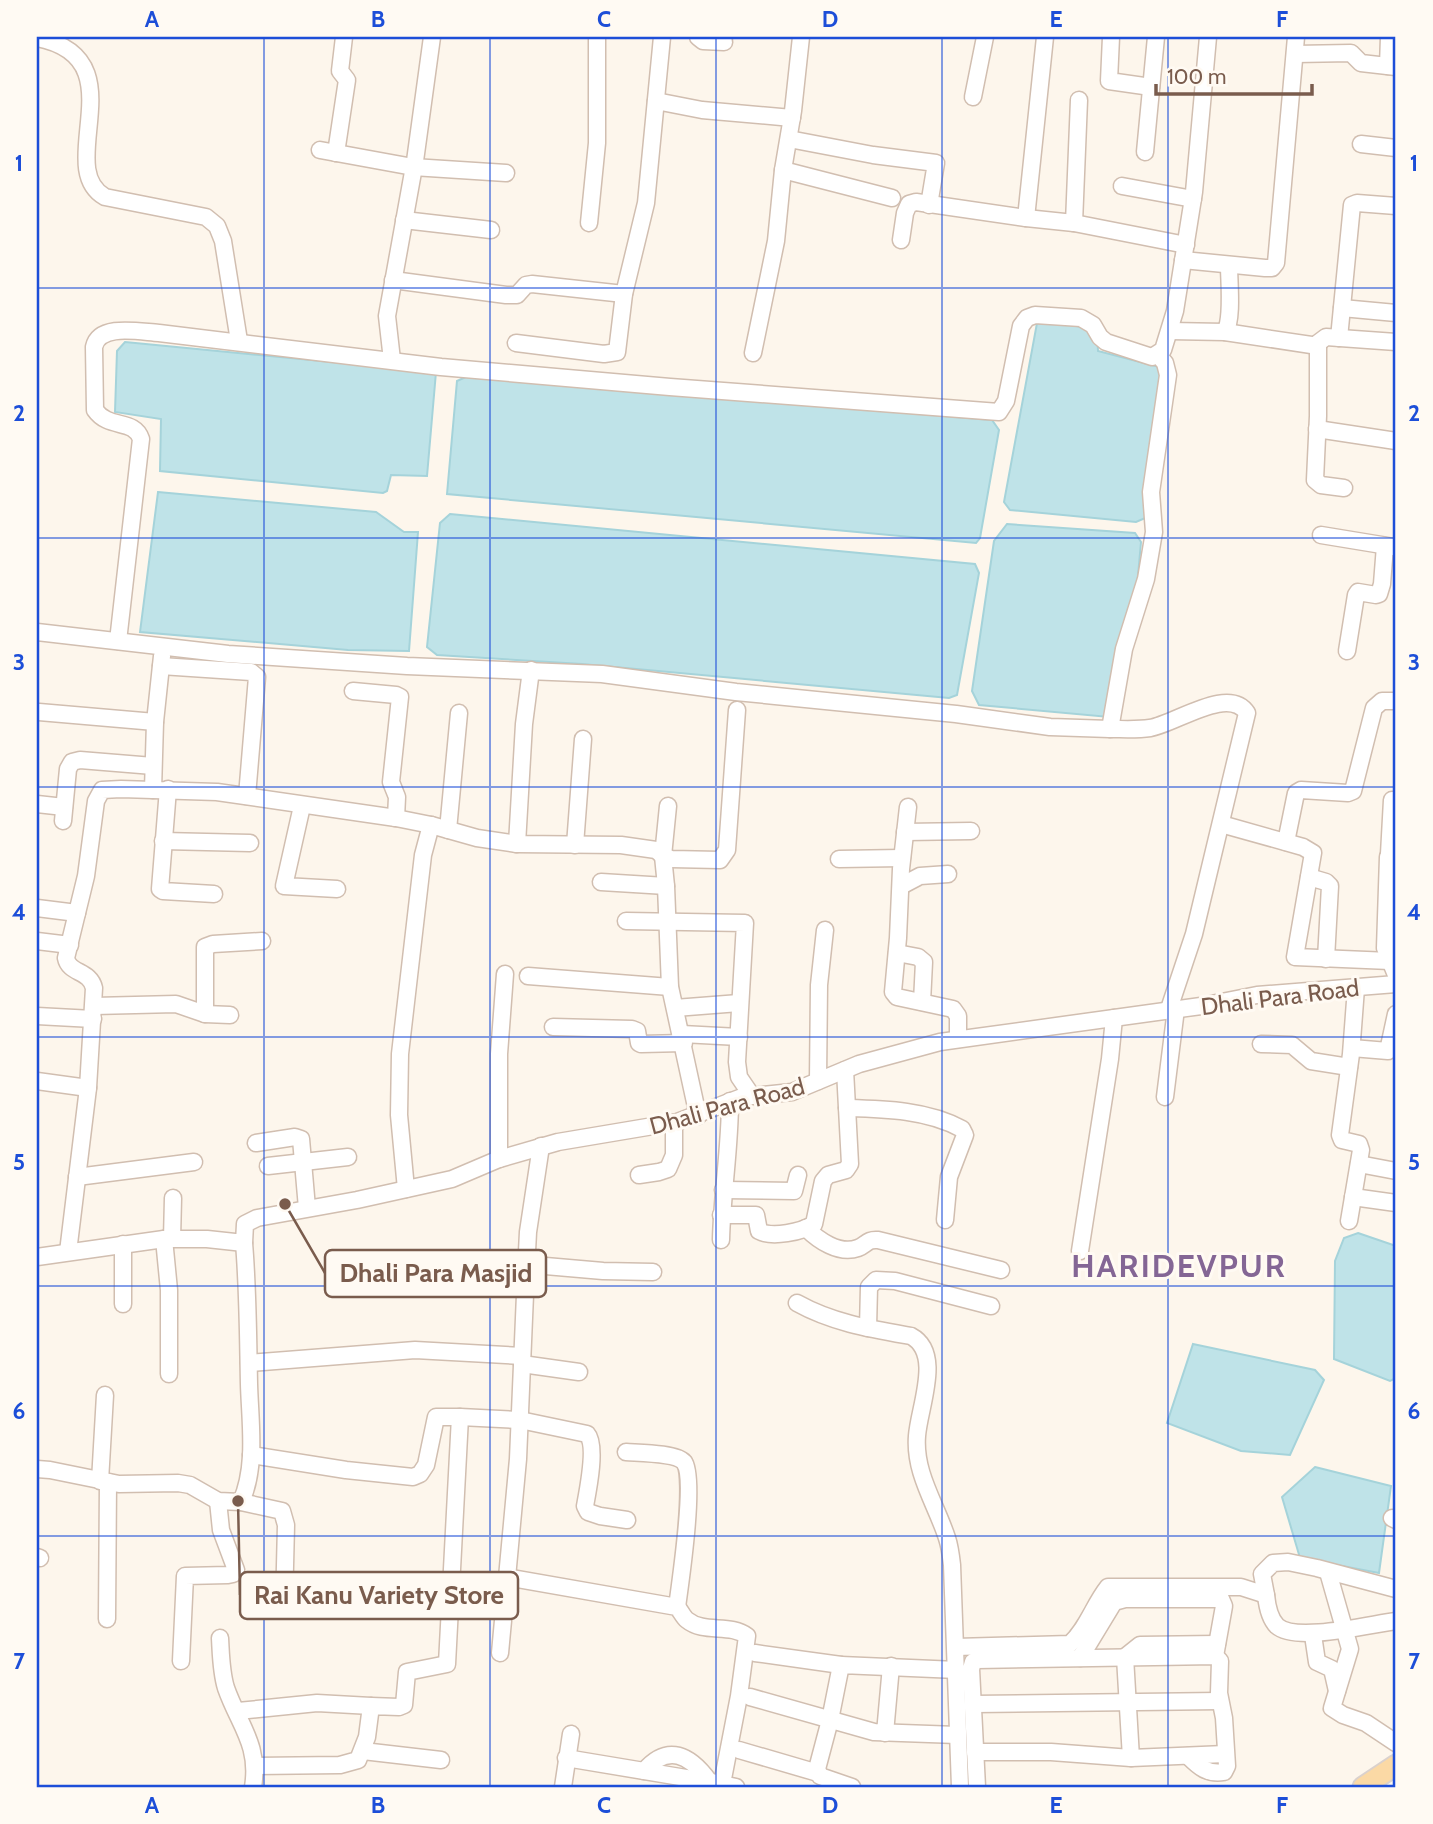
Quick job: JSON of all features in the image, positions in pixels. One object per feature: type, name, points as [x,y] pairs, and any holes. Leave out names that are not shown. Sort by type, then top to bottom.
[{"type":"main road","points":[[1363,1787],[1396,1765]]},
{"type":"street","points":[[344,37],[340,71],[347,80],[328,152],[413,167],[506,173]]},
{"type":"street","points":[[392,360],[387,316],[432,37]]},
{"type":"street","points":[[589,223],[597,143],[597,37]]},
{"type":"street","points":[[516,343],[616,354],[624,295],[646,202],[662,37]]},
{"type":"street","points":[[698,37],[703,41],[724,43]]},
{"type":"street","points":[[753,353],[776,241],[802,37]]},
{"type":"street","points":[[973,97],[985,37]]},
{"type":"street","points":[[1026,219],[1045,37]]},
{"type":"street","points":[[1111,37],[1109,81],[1151,87]]},
{"type":"street","points":[[1145,152],[1156,37]]},
{"type":"street","points":[[118,641],[141,439],[133,427],[101,418],[95,410],[94,357],[96,339],[102,334],[159,333],[441,367],[999,412],[1006,401],[1021,326],[1027,318],[1035,315],[1081,318],[1093,325],[1100,337],[1113,345],[1152,356],[1163,350],[1170,331],[1193,199],[1208,37]]},
{"type":"street","points":[[901,240],[905,212],[909,204],[916,202],[1026,219],[1074,223],[1229,265],[1272,268],[1276,263],[1296,37]]},
{"type":"street","points":[[1294,54],[1326,44],[1351,53],[1361,63],[1392,66],[1389,37]]},
{"type":"street","points":[[43,38],[73,53],[81,63],[89,83],[87,165],[94,191],[105,197],[199,215],[217,226],[223,241],[239,341]]},
{"type":"street","points":[[1074,223],[1080,100]]},
{"type":"street","points":[[656,101],[702,110],[792,118]]},
{"type":"street","points":[[789,139],[873,155],[936,163],[929,205]]},
{"type":"street","points":[[1360,144],[1396,148]]},
{"type":"street","points":[[783,170],[892,198]]},
{"type":"street","points":[[1122,186],[1193,199]]},
{"type":"street","points":[[1339,338],[1352,205],[1357,203],[1396,206]]},
{"type":"street","points":[[404,220],[491,230]]},
{"type":"street","points":[[1225,332],[1229,319],[1229,265]]},
{"type":"street","points":[[393,280],[506,295],[517,295],[526,285],[532,284],[624,295]]},
{"type":"street","points":[[1342,308],[1396,313]]},
{"type":"street","points":[[1170,331],[1225,332],[1318,346]]},
{"type":"street","points":[[1344,488],[1321,485],[1315,480],[1318,346],[1326,337],[1396,342]]},
{"type":"street","points":[[1110,729],[1124,649],[1146,579],[1154,532],[1151,492],[1168,375],[1165,363],[1158,355]]},
{"type":"street","points":[[1317,429],[1396,441]]},
{"type":"street","points":[[1321,535],[1391,546],[1379,594],[1358,592],[1356,595],[1347,651]]},
{"type":"street","points":[[37,632],[228,654],[395,666],[602,674],[736,692],[1050,727],[1151,728],[1229,702],[1243,706],[1247,713],[1221,824],[1172,1009],[1165,1097]]},
{"type":"street","points":[[164,646],[160,666],[153,766],[161,790],[163,841],[160,889],[214,894]]},
{"type":"street","points":[[160,666],[251,672],[257,677],[247,796]]},
{"type":"street","points":[[517,844],[524,724],[531,670]]},
{"type":"street","points":[[353,691],[400,697],[391,782],[397,797],[396,818]]},
{"type":"street","points":[[1286,842],[1296,793],[1301,790],[1353,791],[1374,708],[1382,701],[1396,701]]},
{"type":"street","points":[[68,1252],[88,1088],[93,1012],[92,980],[67,964],[66,958],[86,876],[98,795],[102,790],[218,792],[396,818],[477,838],[517,844],[648,848],[671,859],[714,861],[724,857],[727,850],[737,710]]},
{"type":"street","points":[[39,712],[155,722]]},
{"type":"street","points":[[447,830],[459,713]]},
{"type":"street","points":[[575,845],[583,739]]},
{"type":"street","points":[[37,804],[64,814],[68,769],[72,762],[80,760],[153,766]]},
{"type":"street","points":[[1221,824],[1303,847],[1313,853],[1295,957],[1393,968],[1385,948],[1393,853],[1392,800]]},
{"type":"street","points":[[302,806],[284,886],[337,889]]},
{"type":"street","points":[[668,806],[663,856],[670,987],[698,1116]]},
{"type":"street","points":[[908,807],[893,987],[895,995],[947,1007],[956,1012],[958,1039]]},
{"type":"street","points":[[406,1189],[399,1115],[400,1054],[423,855],[430,825]]},
{"type":"street","points":[[905,832],[971,831]]},
{"type":"street","points":[[163,841],[250,843]]},
{"type":"street","points":[[839,859],[902,858]]},
{"type":"street","points":[[901,886],[920,876],[948,874]]},
{"type":"street","points":[[1309,877],[1326,882],[1330,886],[1325,959]]},
{"type":"street","points":[[601,882],[666,886]]},
{"type":"street","points":[[37,908],[77,912]]},
{"type":"street","points":[[626,921],[745,923],[739,1003],[739,1077],[752,1096]]},
{"type":"street","points":[[818,1081],[819,985],[825,930]]},
{"type":"street","points":[[37,941],[70,946]]},
{"type":"street","points":[[205,1014],[205,947],[213,944],[261,941]]},
{"type":"street","points":[[897,953],[918,957],[924,962],[922,1002]]},
{"type":"street","points":[[499,1159],[499,1054],[505,974]]},
{"type":"street","points":[[528,976],[670,987]]},
{"type":"street","name":"Dhali Para Road","points":[[244,1243],[244,1230],[249,1221],[452,1179],[499,1159],[541,1146],[674,1123],[698,1116],[730,1101],[792,1092],[896,1052],[958,1039],[1257,995],[1396,985]]},
{"type":"street","points":[[1349,1221],[1360,1146],[1342,1139],[1340,1135],[1352,1048],[1356,988]]},
{"type":"street","points":[[675,1008],[739,1003]]},
{"type":"street","points":[[37,1016],[176,1004],[205,1014],[230,1015]]},
{"type":"street","points":[[1352,1048],[1388,1051],[1396,1014]]},
{"type":"street","points":[[1080,1251],[1114,1018]]},
{"type":"street","points":[[553,1027],[632,1029],[637,1031],[641,1044],[739,1037]]},
{"type":"street","points":[[1261,1044],[1292,1045],[1311,1061],[1349,1067]]},
{"type":"street","points":[[721,1214],[753,1213],[760,1231],[766,1234],[811,1227],[816,1219],[825,1178],[849,1168],[845,1070]]},
{"type":"street","points":[[37,1081],[88,1088]]},
{"type":"street","points":[[720,1240],[730,1101]]},
{"type":"street","points":[[847,1108],[902,1111],[923,1115],[962,1129],[965,1135],[949,1177],[945,1220]]},
{"type":"street","points":[[639,1175],[668,1169],[674,1155],[674,1123]]},
{"type":"street","points":[[256,1143],[298,1137],[303,1142],[307,1208]]},
{"type":"street","points":[[500,1653],[520,1420],[528,1232],[541,1146]]},
{"type":"street","points":[[268,1166],[348,1157]]},
{"type":"street","points":[[77,1177],[194,1162]]},
{"type":"street","points":[[1359,1164],[1396,1171]]},
{"type":"street","points":[[723,1190],[792,1192],[796,1189],[798,1175]]},
{"type":"street","points":[[1353,1197],[1396,1203]]},
{"type":"street","points":[[169,1374],[168,1239],[173,1198]]},
{"type":"street","points":[[806,1228],[822,1242],[841,1248],[856,1249],[867,1241],[878,1240],[1001,1270]]},
{"type":"street","points":[[37,1257],[168,1239],[244,1243],[251,1455],[241,1502]]},
{"type":"street","points":[[123,1244],[124,1304]]},
{"type":"street","points":[[526,1271],[534,1265],[653,1272]]},
{"type":"street","points":[[868,1328],[869,1287],[876,1280],[895,1281],[991,1306]]},
{"type":"street","points":[[797,1303],[827,1318],[911,1336],[925,1347],[928,1368],[916,1434],[916,1453],[947,1539],[952,1565],[960,1787]]},
{"type":"street","points":[[249,1363],[415,1350],[522,1360],[579,1372]]},
{"type":"street","points":[[105,1395],[107,1619]]},
{"type":"street","points":[[251,1455],[413,1477],[421,1474],[426,1465],[436,1417],[520,1420],[587,1434],[591,1438],[593,1448],[585,1506],[588,1512],[627,1520]]},
{"type":"street","points":[[238,1712],[317,1703],[399,1707],[404,1705],[407,1672],[447,1664],[460,1417]]},
{"type":"street","points":[[626,1452],[674,1457],[683,1460],[687,1465],[686,1535],[677,1608]]},
{"type":"street","points":[[37,1469],[59,1471],[104,1482],[190,1485],[218,1501],[241,1502],[282,1511],[285,1517],[284,1606]]},
{"type":"street","points":[[181,1661],[185,1576],[228,1575],[236,1570],[221,1530],[218,1501]]},
{"type":"street","points":[[1396,1589],[1288,1562],[1273,1563],[1262,1574],[1269,1611],[1277,1626],[1313,1635],[1396,1621]]},
{"type":"street","points":[[1328,1572],[1350,1649],[1332,1705],[1334,1710],[1366,1723],[1396,1743]]},
{"type":"street","points":[[506,1577],[677,1608],[687,1620],[699,1626],[741,1631],[747,1636],[722,1785],[566,1758]]},
{"type":"street","points":[[956,1647],[1070,1644],[1084,1631],[1099,1598],[1108,1587],[1241,1587],[1266,1595]]},
{"type":"street","points":[[975,1752],[1051,1752],[1131,1758],[1188,1756],[1207,1772],[1224,1772],[1227,1766],[1224,1718],[1220,1701],[1220,1661],[1216,1650],[1224,1606],[1221,1599],[1125,1599],[1114,1602],[1080,1658]]},
{"type":"street","points":[[1313,1635],[1317,1662],[1332,1669],[1337,1690]]},
{"type":"street","points":[[220,1638],[225,1684],[253,1751],[253,1787]]},
{"type":"street","points":[[977,1787],[971,1670],[973,1662],[1125,1657],[1216,1650]]},
{"type":"street","points":[[755,1653],[841,1665],[957,1670]]},
{"type":"street","points":[[1125,1657],[1131,1758]]},
{"type":"street","points":[[818,1773],[841,1665]]},
{"type":"street","points":[[886,1733],[891,1666]]},
{"type":"street","points":[[750,1697],[886,1733],[957,1735]]},
{"type":"street","points":[[974,1704],[1220,1701]]},
{"type":"street","points":[[255,1766],[340,1765],[358,1760],[363,1751],[371,1706]]},
{"type":"street","points":[[562,1787],[571,1734]]},
{"type":"street","points":[[739,1750],[818,1773],[852,1787]]},
{"type":"street","points":[[363,1751],[441,1760]]},
{"type":"street","points":[[633,1787],[640,1771]]},
{"type":"water","points":[[1037,323],[1066,324],[1097,330],[1098,351],[1163,368],[1150,516],[1136,522],[1010,510],[1004,502]]},
{"type":"water","points":[[125,342],[436,372],[427,476],[391,475],[387,491],[383,493],[160,471],[161,419],[115,412],[117,351]]},
{"type":"water","points":[[468,376],[992,420],[999,430],[980,538],[976,543],[447,494],[457,381]]},
{"type":"water","points":[[158,492],[376,512],[404,532],[418,532],[409,651],[348,650],[140,632]]},
{"type":"water","points":[[450,514],[975,564],[979,573],[957,695],[949,698],[582,664],[437,655],[427,647],[440,523]]},
{"type":"water","points":[[1007,524],[1135,533],[1141,542],[1135,610],[1109,717],[979,705],[972,691],[994,541]]},
{"type":"water","points":[[1358,1233],[1396,1246],[1396,1378],[1390,1381],[1334,1359],[1335,1261],[1344,1238]]},
{"type":"water","points":[[1193,1344],[1315,1370],[1324,1380],[1290,1455],[1241,1451],[1167,1423]]},
{"type":"water","points":[[1315,1467],[1391,1486],[1379,1573],[1300,1558],[1282,1497]]},
{"type":"place","name":"Dhali Para Masjid","points":[[285,1204]]},
{"type":"place","name":"Rai Kanu Variety Store","points":[[238,1501]]},
{"type":"district","name":"HARIDEVPUR","points":[[1179,1265]]}]
